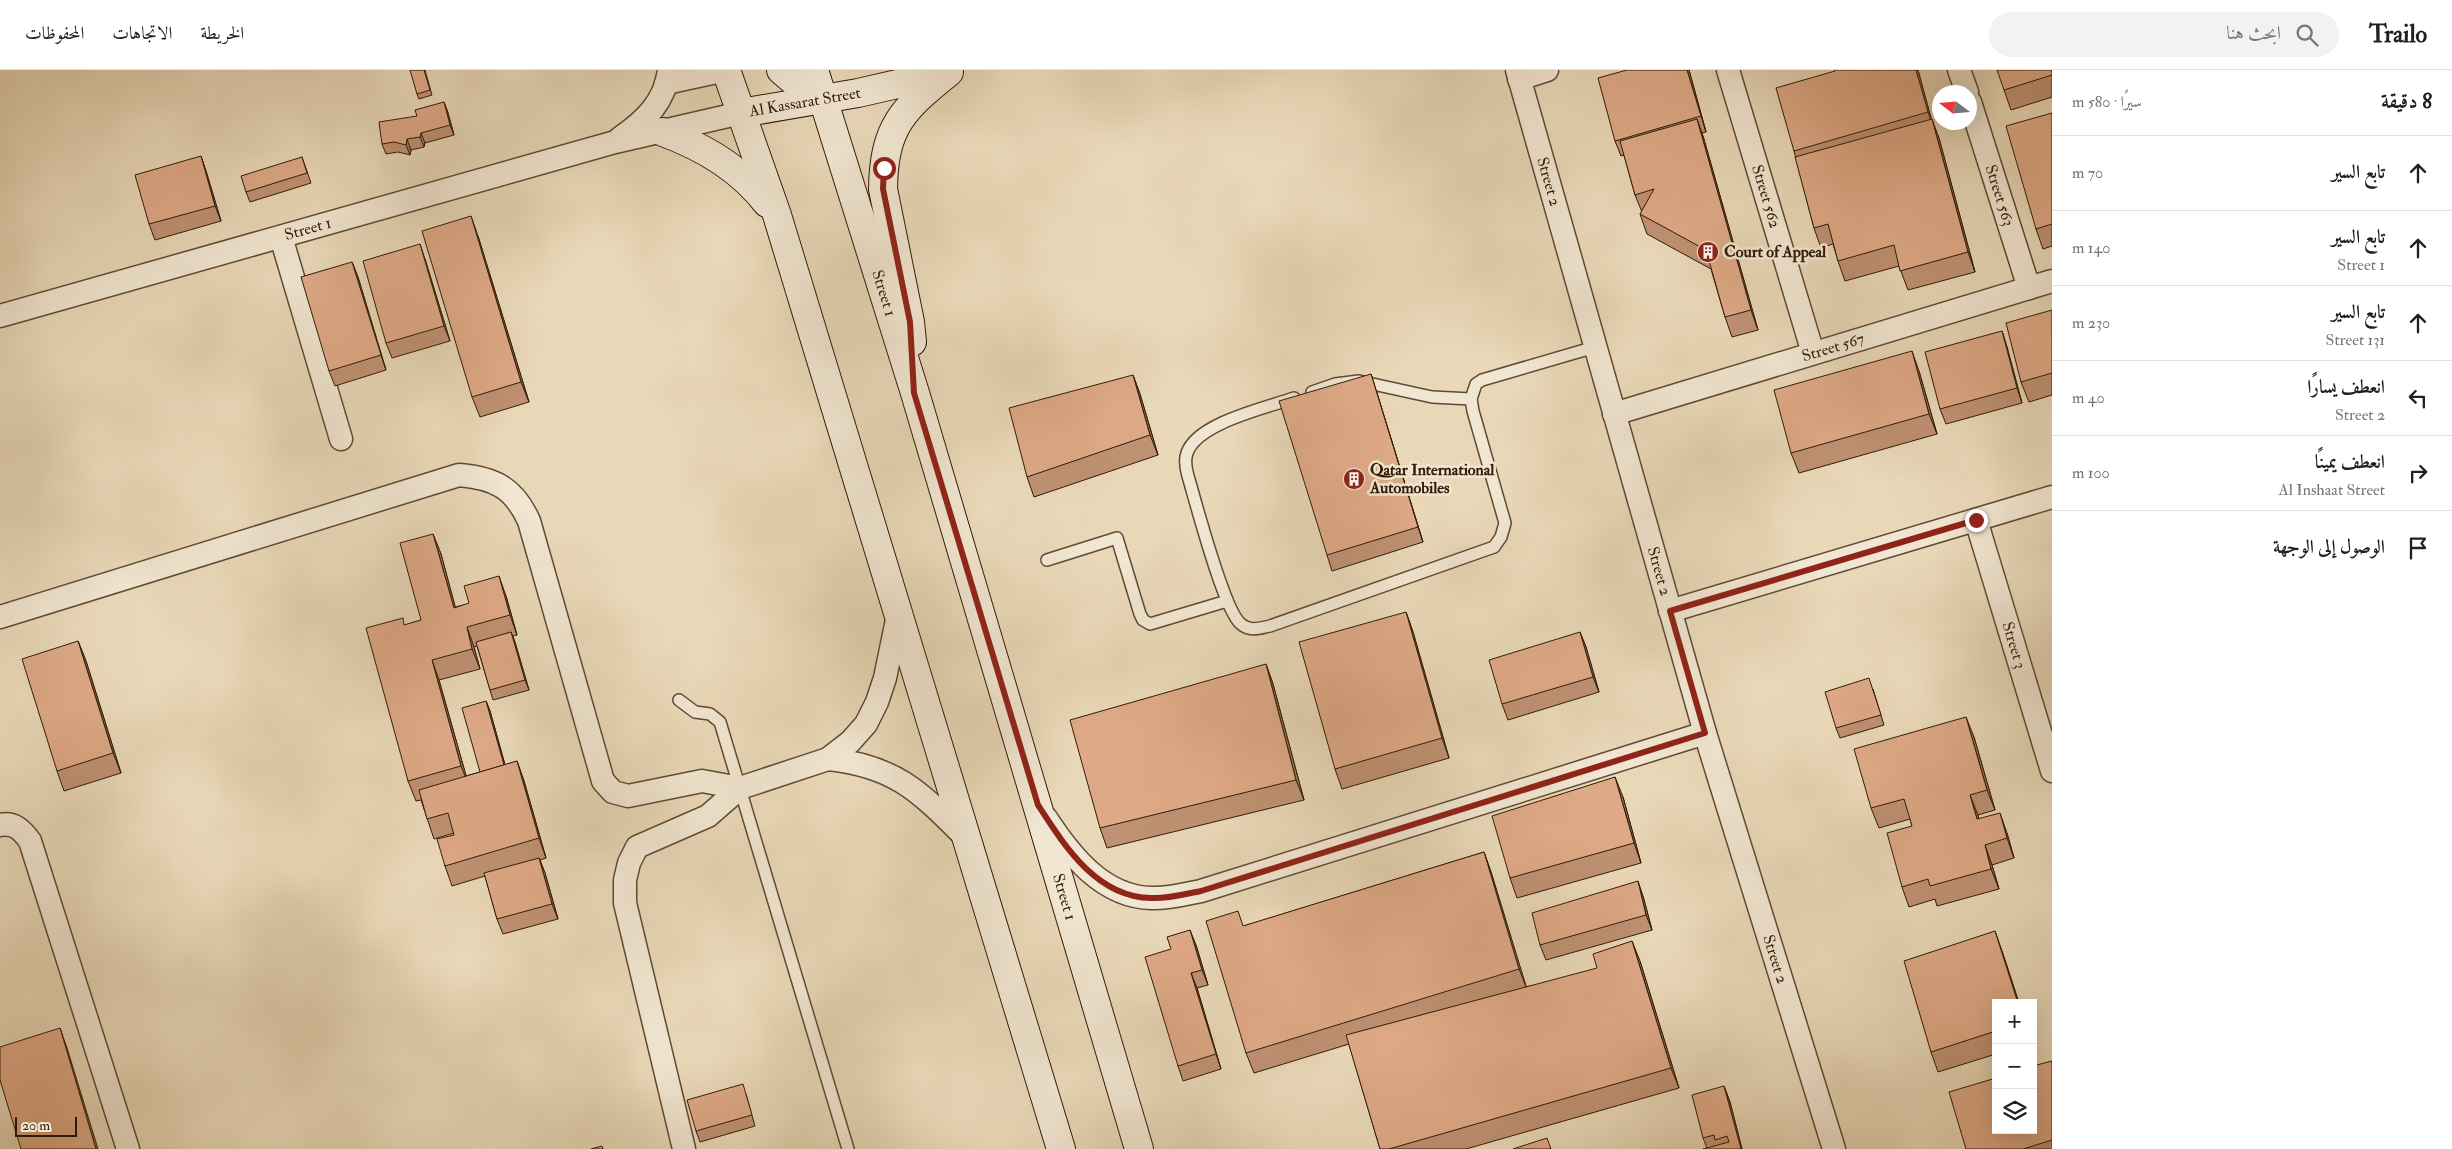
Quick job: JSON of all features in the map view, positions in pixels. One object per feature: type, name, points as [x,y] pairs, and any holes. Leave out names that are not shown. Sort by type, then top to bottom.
[{"type":"street","points":[[668,76],[726,70],[777,215],[964,836],[1061,1149]]},
{"type":"street","points":[[781,70],[808,93],[822,100]]},
{"type":"street","name":"Street 1","points":[[814,70],[914,393],[1139,1149]]},
{"type":"street","points":[[1518,74],[1547,70]]},
{"type":"street","name":"Street 562","points":[[1728,70],[1813,353]]},
{"type":"street","points":[[1959,70],[1964,85]]},
{"type":"street","points":[[914,393],[910,322],[883,189],[884,168],[888,144],[898,121],[915,100],[953,71]]},
{"type":"street","name":"Al Kassarat Street","points":[[741,113],[822,100],[953,71]]},
{"type":"street","name":"Street 2","points":[[1518,74],[1705,733],[1834,1149]]},
{"type":"street","name":"Street 1","points":[[615,142],[640,124],[653,111],[663,93],[668,76]]},
{"type":"street","name":"Street 1","points":[[0,316],[615,142],[741,113]]},
{"type":"street","name":"Street 563","points":[[1977,124],[2029,288]]},
{"type":"street","points":[[663,132],[690,142],[715,156],[759,192],[777,215]]},
{"type":"street","points":[[281,237],[341,439]]},
{"type":"street","name":"Street 567","points":[[1614,414],[2052,281]]},
{"type":"street","points":[[0,617],[459,475],[478,477],[500,486],[520,501],[529,521],[603,781],[613,792],[628,796],[702,781],[740,788]]},
{"type":"street","points":[[1670,611],[2052,497]]},
{"type":"street","name":"Street 3","points":[[1976,520],[2052,771]]},
{"type":"street","points":[[684,1149],[625,904],[625,880],[629,863],[637,847],[708,816],[740,788],[828,759],[850,742],[866,724],[877,702],[886,678],[898,615]]},
{"type":"street","points":[[1038,805],[1068,851],[1089,872],[1111,886],[1131,894],[1150,898],[1171,897],[1201,891],[1705,733]]},
{"type":"street","points":[[828,759],[855,762],[880,769],[903,780],[927,799],[964,836]]},
{"type":"street","points":[[0,825],[7,824],[20,828],[30,841],[128,1149]]},
{"type":"lane","points":[[1471,399],[1432,397],[1369,382],[1346,382],[1213,427],[1200,434],[1187,453],[1185,463],[1227,601],[1240,624],[1247,628],[1256,629],[1494,548],[1501,537],[1505,523],[1473,411],[1471,399],[1476,384],[1482,380],[1595,347]]},
{"type":"lane","points":[[1047,560],[1117,538],[1140,614],[1143,620],[1150,624],[1227,601]]},
{"type":"lane","points":[[679,700],[695,712],[710,714],[720,722],[848,1149]]},
{"type":"building","points":[[410,70],[424,70],[430,90],[417,94]]},
{"type":"building","points":[[1627,70],[1687,70],[1701,116],[1615,141],[1598,78]]},
{"type":"building","points":[[1834,70],[1916,70],[1928,112],[1794,151],[1776,88]]},
{"type":"building","points":[[1997,70],[2052,70],[2052,75],[2004,90]]},
{"type":"building","points":[[444,102],[450,125],[421,133],[420,137],[407,139],[406,145],[394,142],[382,144],[379,122],[417,116],[415,110]]},
{"type":"building","points":[[2052,113],[2052,224],[2036,229],[2006,126]]},
{"type":"building","name":"Court of Appeal","points":[[1697,119],[1751,310],[1725,317],[1706,250],[1640,214],[1654,189],[1635,195],[1620,141]]},
{"type":"building","points":[[1932,119],[1932,130],[1935,130],[1968,252],[1900,271],[1894,245],[1838,261],[1828,224],[1814,228],[1795,157]]},
{"type":"building","points":[[201,156],[215,206],[149,224],[135,175]]},
{"type":"building","points":[[302,157],[307,173],[246,192],[241,176]]},
{"type":"building","points":[[471,216],[521,382],[472,397],[422,231]]},
{"type":"building","points":[[420,244],[444,326],[386,343],[363,261]]},
{"type":"building","points":[[352,262],[381,355],[329,371],[301,277]]},
{"type":"building","points":[[2052,310],[2052,373],[2021,382],[2006,323]]},
{"type":"building","points":[[2002,331],[2017,388],[1940,409],[1925,352]]},
{"type":"building","points":[[1912,351],[1929,414],[1791,453],[1774,390]]},
{"type":"building","name":"Qatar International Automobiles","points":[[1371,374],[1418,527],[1327,555],[1279,401]]},
{"type":"building","points":[[1133,375],[1150,435],[1027,477],[1009,408]]},
{"type":"building","points":[[433,534],[454,608],[469,603],[464,586],[499,576],[510,615],[467,627],[472,649],[432,660],[461,766],[408,781],[366,628],[403,618],[404,625],[421,620],[400,543]]},
{"type":"building","points":[[1406,612],[1442,738],[1335,769],[1299,642]]},
{"type":"building","points":[[511,632],[525,680],[490,690],[476,642]]},
{"type":"building","points":[[1580,632],[1593,677],[1502,704],[1489,660]]},
{"type":"building","points":[[78,641],[113,753],[57,771],[22,659]]},
{"type":"building","points":[[1266,664],[1296,780],[1100,828],[1070,720]]},
{"type":"building","points":[[1869,678],[1881,715],[1836,728],[1825,692]]},
{"type":"building","points":[[486,701],[504,765],[480,772],[462,708]]},
{"type":"building","points":[[1966,717],[1987,790],[1970,795],[1977,819],[2000,813],[2007,838],[1985,845],[1991,869],[1930,886],[1928,879],[1902,887],[1887,833],[1912,826],[1904,799],[1871,808],[1854,749]]},
{"type":"building","points":[[517,761],[539,838],[445,866],[437,839],[454,835],[448,813],[427,819],[419,790]]},
{"type":"building","points":[[1615,777],[1634,843],[1510,878],[1492,816]]},
{"type":"building","points":[[1484,852],[1519,969],[1246,1053],[1206,921],[1238,911],[1243,926]]},
{"type":"building","points":[[539,858],[552,904],[497,919],[484,873]]},
{"type":"building","points":[[1638,881],[1646,915],[1540,945],[1532,913]]},
{"type":"building","points":[[1190,930],[1202,970],[1191,973],[1216,1054],[1178,1066],[1145,957],[1171,949],[1167,937]]},
{"type":"building","points":[[1995,931],[2017,999],[1992,999],[1992,1032],[1931,1052],[1904,961]]},
{"type":"building","points":[[1632,941],[1671,1068],[1389,1149],[1380,1149],[1346,1035],[1597,968],[1593,954]]},
{"type":"building","points":[[60,1028],[96,1149],[21,1149],[0,1080],[0,1047]]},
{"type":"building","points":[[2052,1061],[2052,1140],[2023,1149],[1966,1149],[1949,1092],[1992,1079],[1992,1134],[2037,1134],[2037,1065]]},
{"type":"building","points":[[743,1084],[752,1115],[696,1131],[687,1100]]},
{"type":"building","points":[[1724,1086],[1741,1149],[1703,1149],[1729,1142],[1727,1136],[1715,1140],[1714,1135],[1703,1138],[1692,1095]]},
{"type":"building","points":[[1547,1138],[1551,1149],[1513,1149]]},
{"type":"building","points":[[602,1146],[603,1149],[591,1149]]},
{"type":"place","name":"Court of Appeal","points":[[1708,252]]},
{"type":"place","name":"Qatar International Automobiles","points":[[1354,479]]},
{"type":"route","points":[[884,168],[883,189],[910,322],[914,393],[1038,805],[1068,851],[1089,872],[1111,886],[1131,894],[1150,898],[1171,897],[1201,891],[1705,733],[1670,611],[1976,520]]}]
